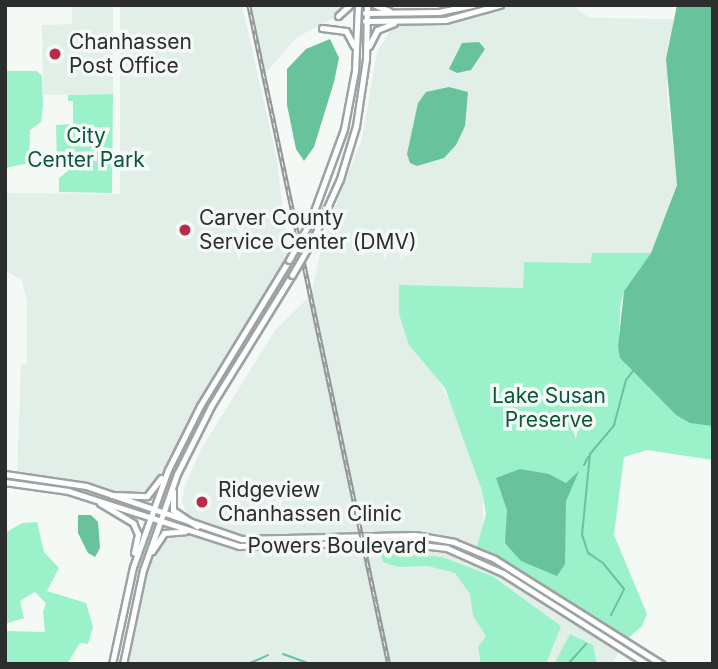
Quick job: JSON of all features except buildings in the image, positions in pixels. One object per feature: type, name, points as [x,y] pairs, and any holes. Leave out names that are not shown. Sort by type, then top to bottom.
[{"type":"main road","points":[[338,16],[350,5]]},
{"type":"main road","points":[[112,495],[149,495],[310,222],[340,145],[355,60],[358,5]]},
{"type":"main road","points":[[123,664],[135,600],[158,522],[187,451],[313,239],[348,155],[366,59],[367,5]]},
{"type":"main road","points":[[375,5],[399,13]]},
{"type":"main road","points":[[358,14],[399,13],[473,5]]},
{"type":"main road","points":[[358,22],[445,20],[500,5]]},
{"type":"main road","points":[[366,59],[377,30],[405,20]]},
{"type":"main road","points":[[322,28],[349,33],[355,60]]},
{"type":"main road","points":[[122,612],[148,519],[178,447]]},
{"type":"main road","points":[[187,451],[171,506],[197,526]]},
{"type":"main road","name":"Powers Boulevard","points":[[5,474],[61,480],[112,495],[197,526],[247,539],[404,534],[454,542],[495,559],[662,664]]},
{"type":"main road","name":"Powers Boulevard","points":[[5,482],[68,491],[239,547],[396,542],[447,548],[503,573],[647,664]]},
{"type":"main road","points":[[100,503],[123,514],[137,530],[112,664]]},
{"type":"main road","points":[[135,600],[157,541],[168,530],[186,531]]},
{"type":"shaded area","points":[[72,5],[113,5],[113,94],[43,95],[42,25],[72,24]]},
{"type":"shaded area","points":[[120,5],[242,5],[277,160],[289,260],[152,493],[123,499],[70,482],[17,474],[21,364],[27,364],[27,303],[22,280],[6,271],[5,264],[6,193],[120,194]]},
{"type":"shaded area","points":[[250,5],[346,5],[338,16],[297,37],[264,75]]},
{"type":"shaded area","points":[[500,5],[571,5],[590,18],[675,19],[668,45],[667,93],[677,183],[651,253],[592,253],[592,263],[524,262],[523,288],[434,372],[454,409],[483,495],[483,527],[474,557],[556,614],[621,648],[612,664],[123,664],[148,551],[185,531],[226,543],[271,547],[272,540],[228,536],[192,524],[182,502],[184,488],[201,449],[276,329],[311,295],[324,235],[362,139],[377,52],[396,21],[445,20]]},
{"type":"shaded area","points":[[677,5],[713,5],[713,426],[690,423],[676,415],[620,358],[618,347],[624,291],[651,253],[677,185],[666,59]]},
{"type":"shaded area","points":[[330,39],[339,58],[334,82],[314,147],[304,161],[296,149],[287,105],[287,69],[306,49]]},
{"type":"shaded area","points":[[479,42],[485,49],[471,70],[457,73],[449,69],[462,43]]},
{"type":"shaded area","points":[[449,87],[468,92],[465,126],[456,145],[444,158],[417,166],[410,163],[407,154],[418,103],[426,92]]},
{"type":"shaded area","points":[[520,469],[549,474],[566,483],[579,471],[566,501],[565,564],[557,576],[521,561],[505,543],[507,510],[496,478]]},
{"type":"shaded area","points":[[78,515],[91,515],[98,522],[100,548],[95,557],[88,553],[78,533]]},
{"type":"green space","name":"City Center Park","points":[[5,71],[37,71],[42,76],[43,105],[41,122],[30,130],[29,163],[5,168]]},
{"type":"green space","name":"City Center Park","points":[[113,94],[112,193],[59,192],[59,178],[68,171],[57,165],[56,125],[73,124],[73,101],[68,101],[68,95]]},
{"type":"green space","name":"Lake Susan Preserve","points":[[592,253],[651,253],[624,291],[620,309],[619,339],[626,364],[676,415],[713,426],[713,460],[647,450],[624,457],[614,535],[647,614],[642,626],[625,641],[476,550],[486,514],[482,491],[445,388],[409,345],[399,314],[399,285],[523,288],[524,262],[591,263]]},
{"type":"green space","points":[[37,522],[44,552],[59,568],[47,591],[86,603],[93,627],[88,644],[80,643],[67,664],[5,664],[5,631],[45,632],[43,612],[46,603],[35,592],[20,601],[24,618],[5,624],[5,533],[22,523]]},
{"type":"green space","points":[[380,551],[442,557],[492,576],[561,626],[546,664],[481,664],[478,647],[486,636],[473,616],[470,594],[455,573],[428,566],[398,567],[383,562]]},
{"type":"green space","points":[[570,634],[593,645],[597,664],[554,664]]},
{"type":"waterway","points":[[611,615],[624,589],[603,563],[588,553],[582,535],[590,454],[614,425],[626,380],[633,371]]},
{"type":"waterway","points":[[584,465],[588,457]]},
{"type":"waterway","points":[[568,664],[586,644]]},
{"type":"waterway","points":[[283,654],[311,664]]},
{"type":"waterway","points":[[248,664],[268,655]]},
{"type":"railway","points":[[249,5],[389,664]]},
{"type":"place","name":"Chanhassen Post Office","points":[[55,54]]},
{"type":"place","name":"Carver County Service Center (DMV)","points":[[185,230]]},
{"type":"place","name":"Ridgeview Chanhassen Clinic","points":[[202,502]]}]
